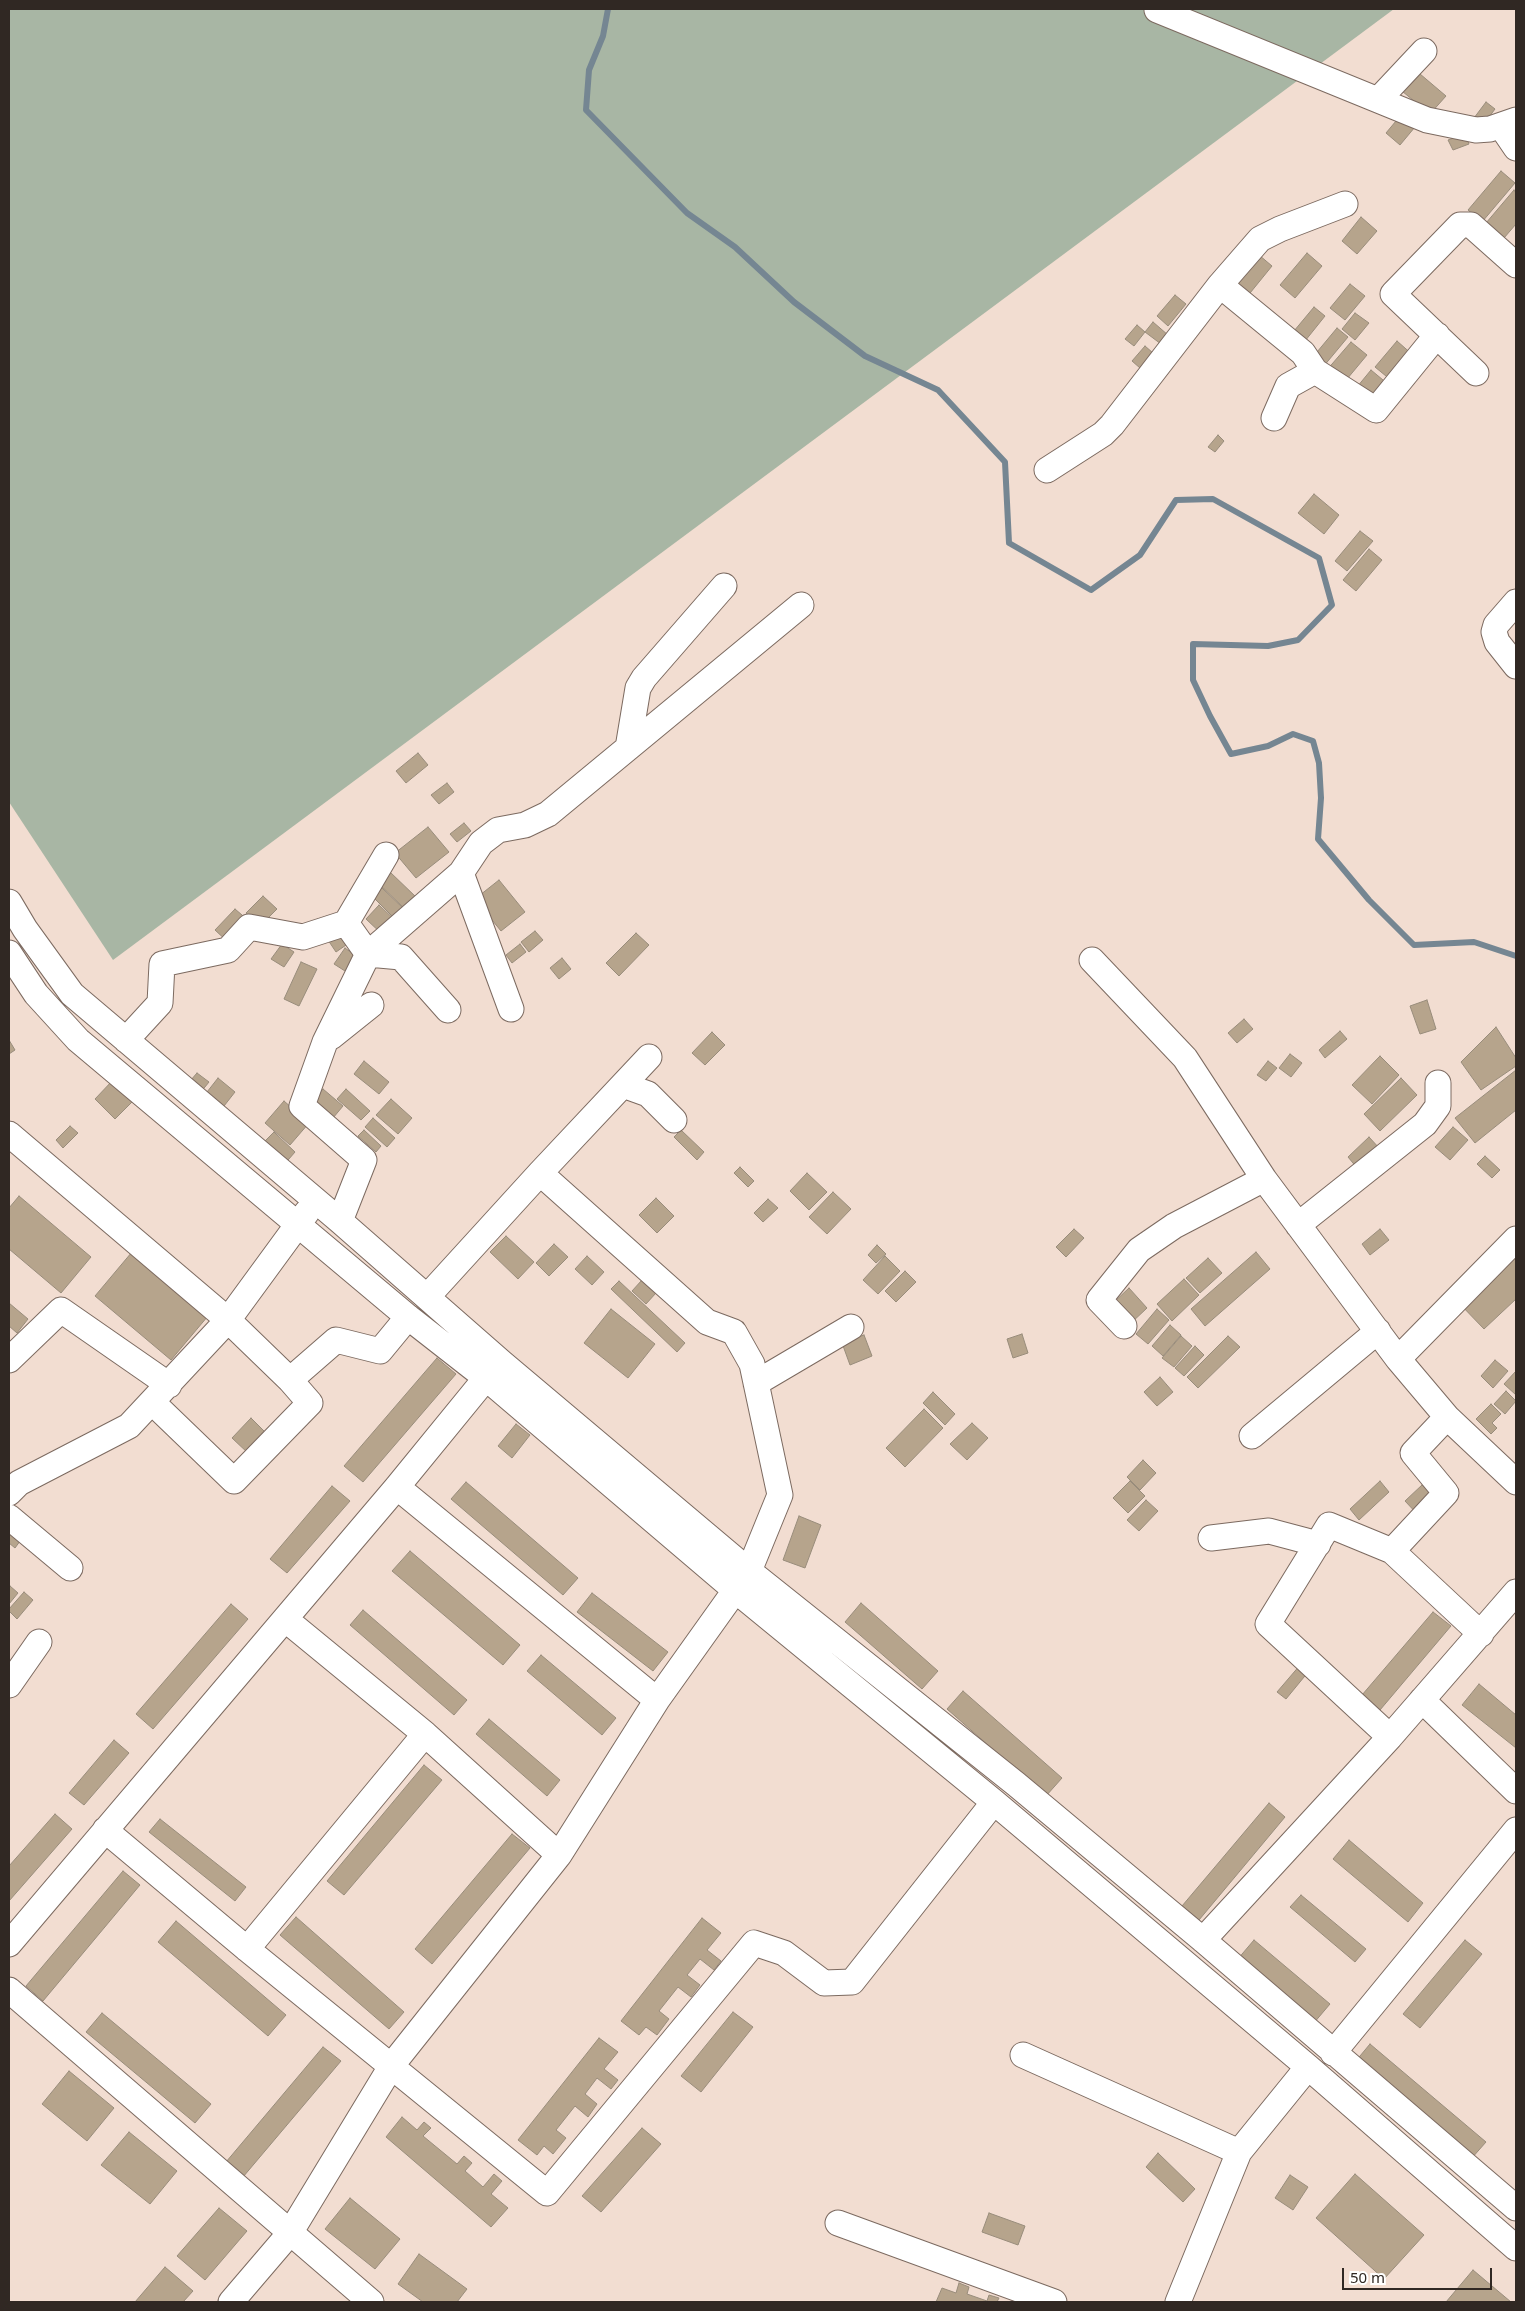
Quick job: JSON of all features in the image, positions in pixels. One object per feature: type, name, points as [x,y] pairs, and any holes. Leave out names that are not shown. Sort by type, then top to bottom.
[{"type":"street","points":[[1158,10],[1438,123],[1476,130],[1509,123],[1516,148]]},
{"type":"street","points":[[1378,100],[1424,51]]},
{"type":"street","points":[[1047,470],[1103,434],[1112,425],[1220,285],[1260,239],[1280,229],[1345,204]]},
{"type":"street","points":[[1476,373],[1393,294],[1460,225],[1471,225],[1516,265]]},
{"type":"street","points":[[1220,285],[1303,353],[1315,371],[1376,410],[1437,335]]},
{"type":"street","points":[[1274,418],[1288,386],[1315,371]]},
{"type":"street","points":[[628,748],[638,688],[644,678],[724,586]]},
{"type":"street","points":[[1516,602],[1496,626],[1494,632],[1497,642],[1516,666]]},
{"type":"street","points":[[340,1221],[364,1160],[302,1106],[325,1042],[368,954],[461,873],[481,843],[498,830],[525,825],[548,814],[801,605]]},
{"type":"street","points":[[126,1040],[160,1003],[162,964],[228,950],[249,927],[303,937],[346,923],[386,855]]},
{"type":"street","points":[[461,873],[511,1009]]},
{"type":"street","points":[[9,902],[25,929],[72,994],[749,1570],[1016,1784],[1204,1940],[1516,2208]]},
{"type":"street","points":[[346,923],[368,954],[401,957],[448,1010]]},
{"type":"street","points":[[9,953],[36,994],[78,1040],[408,1317],[486,1378],[735,1590],[994,1802],[1308,2067],[1516,2248]]},
{"type":"street","points":[[1092,960],[1190,1063],[1264,1179],[1398,1359],[1447,1417],[1516,1482]]},
{"type":"street","points":[[325,1042],[371,1005]]},
{"type":"street","points":[[427,1298],[540,1173],[649,1058]]},
{"type":"street","points":[[1298,1225],[1424,1124],[1438,1106],[1438,1083]]},
{"type":"street","points":[[623,1085],[648,1094],[674,1120]]},
{"type":"street","points":[[9,1134],[228,1320],[290,1380],[310,1403],[234,1482],[161,1394],[60,1310],[9,1360]]},
{"type":"street","points":[[231,2302],[290,2233],[392,2065],[559,1855],[657,1700],[749,1570],[780,1495],[752,1364],[734,1332],[708,1322],[540,1173]]},
{"type":"street","points":[[1124,1326],[1098,1300],[1139,1250],[1174,1226],[1264,1179]]},
{"type":"street","points":[[9,1493],[19,1484],[129,1426],[161,1394],[228,1320],[315,1200]]},
{"type":"street","points":[[1398,1359],[1516,1238]]},
{"type":"street","points":[[290,1380],[336,1340],[380,1351],[408,1317]]},
{"type":"street","points":[[756,1383],[851,1327]]},
{"type":"street","points":[[1252,1436],[1378,1332]]},
{"type":"street","points":[[9,1944],[398,1487],[486,1378]]},
{"type":"street","points":[[1392,1551],[1446,1493],[1413,1454],[1447,1417]]},
{"type":"street","points":[[398,1487],[657,1700]]},
{"type":"street","points":[[9,1517],[70,1568]]},
{"type":"street","points":[[1390,1736],[1268,1624],[1329,1525],[1392,1551],[1481,1634]]},
{"type":"street","points":[[1211,1538],[1269,1530],[1318,1544]]},
{"type":"street","points":[[1204,1940],[1390,1736],[1516,1592]]},
{"type":"street","points":[[285,1619],[425,1734],[559,1855]]},
{"type":"street","points":[[9,1686],[39,1642]]},
{"type":"street","points":[[1422,1700],[1516,1791]]},
{"type":"street","points":[[247,1949],[425,1734]]},
{"type":"street","points":[[105,1830],[247,1949],[392,2065],[546,2193],[754,1943],[784,1953],[824,1983],[852,1982],[994,1802]]},
{"type":"street","points":[[1333,2052],[1516,1830]]},
{"type":"street","points":[[9,1990],[371,2302]]},
{"type":"street","points":[[1023,2056],[1239,2152]]},
{"type":"street","points":[[1178,2302],[1239,2152],[1308,2067]]},
{"type":"street","points":[[838,2223],[1054,2302]]},
{"type":"green space","points":[[9,9],[1394,9],[113,960],[9,802]]},
{"type":"building","points":[[1413,68],[1446,96],[1430,114],[1397,87]]},
{"type":"building","points":[[1486,102],[1495,109],[1483,125],[1474,118]]},
{"type":"building","points":[[1401,115],[1415,127],[1400,145],[1386,133]]},
{"type":"building","points":[[1465,134],[1469,144],[1453,150],[1448,140]]},
{"type":"building","points":[[1501,171],[1515,183],[1482,222],[1468,210]]},
{"type":"building","points":[[1514,190],[1516,193],[1516,224],[1504,238],[1486,223]]},
{"type":"building","points":[[1361,217],[1377,231],[1357,254],[1342,241]]},
{"type":"building","points":[[1307,253],[1322,266],[1295,298],[1280,285]]},
{"type":"building","points":[[1259,255],[1272,266],[1246,298],[1233,287]]},
{"type":"building","points":[[1350,284],[1365,296],[1345,320],[1330,308]]},
{"type":"building","points":[[1175,295],[1186,304],[1168,326],[1157,316]]},
{"type":"building","points":[[1314,307],[1325,316],[1301,346],[1289,337]]},
{"type":"building","points":[[1355,313],[1369,323],[1355,340],[1342,329]]},
{"type":"building","points":[[1153,322],[1168,335],[1161,344],[1145,332]]},
{"type":"building","points":[[1137,325],[1145,332],[1134,346],[1125,339]]},
{"type":"building","points":[[1337,328],[1348,337],[1323,367],[1312,358]]},
{"type":"building","points":[[1397,341],[1414,356],[1392,381],[1375,367]]},
{"type":"building","points":[[1351,342],[1367,355],[1342,385],[1326,371]]},
{"type":"building","points":[[1145,346],[1153,353],[1140,368],[1132,361]]},
{"type":"building","points":[[1371,370],[1389,385],[1375,401],[1357,387]]},
{"type":"building","points":[[1218,435],[1224,441],[1215,452],[1208,447]]},
{"type":"building","points":[[1314,494],[1339,515],[1324,534],[1298,513]]},
{"type":"building","points":[[1360,531],[1373,541],[1347,571],[1335,561]]},
{"type":"building","points":[[1369,549],[1382,560],[1356,591],[1343,580]]},
{"type":"building","points":[[418,753],[428,765],[406,783],[396,771]]},
{"type":"building","points":[[447,783],[454,792],[439,804],[431,795]]},
{"type":"building","points":[[464,823],[471,831],[457,842],[450,834]]},
{"type":"building","points":[[428,827],[449,852],[416,878],[395,853]]},
{"type":"building","points":[[390,872],[416,897],[405,909],[379,884]]},
{"type":"building","points":[[499,880],[525,912],[501,931],[475,899]]},
{"type":"building","points":[[382,888],[403,908],[394,918],[373,897]]},
{"type":"building","points":[[263,896],[277,909],[260,926],[246,913]]},
{"type":"building","points":[[379,905],[397,922],[384,936],[366,919]]},
{"type":"building","points":[[235,909],[249,921],[229,943],[215,930]]},
{"type":"building","points":[[341,931],[349,943],[336,952],[328,940]]},
{"type":"building","points":[[535,931],[543,940],[529,952],[521,942]]},
{"type":"building","points":[[636,933],[649,945],[619,976],[606,963]]},
{"type":"building","points":[[282,944],[294,952],[284,967],[271,959]]},
{"type":"building","points":[[520,944],[526,952],[512,963],[506,955]]},
{"type":"building","points":[[345,948],[356,956],[345,971],[334,964]]},
{"type":"building","points":[[562,958],[571,969],[559,979],[550,968]]},
{"type":"building","points":[[301,962],[317,969],[299,1006],[284,999]]},
{"type":"building","points":[[1427,1000],[1436,1029],[1420,1034],[1410,1006]]},
{"type":"building","points":[[1244,1019],[1253,1029],[1237,1043],[1228,1033]]},
{"type":"building","points":[[1496,1027],[1516,1058],[1516,1066],[1481,1090],[1461,1062]]},
{"type":"building","points":[[1340,1031],[1347,1039],[1325,1058],[1319,1050]]},
{"type":"building","points":[[712,1032],[725,1045],[705,1065],[692,1053]]},
{"type":"building","points":[[9,1040],[15,1050],[9,1054]]},
{"type":"building","points":[[1290,1054],[1302,1063],[1291,1077],[1279,1068]]},
{"type":"building","points":[[1380,1056],[1399,1075],[1372,1104],[1352,1085]]},
{"type":"building","points":[[364,1061],[389,1082],[379,1094],[354,1074]]},
{"type":"building","points":[[1268,1061],[1277,1068],[1266,1081],[1257,1075]]},
{"type":"building","points":[[1516,1070],[1516,1110],[1475,1143],[1455,1118]]},
{"type":"building","points":[[197,1073],[209,1082],[196,1098],[184,1088]]},
{"type":"building","points":[[218,1078],[235,1092],[224,1106],[207,1092]]},
{"type":"building","points":[[1401,1078],[1417,1095],[1380,1131],[1364,1114]]},
{"type":"building","points":[[114,1079],[135,1099],[115,1119],[95,1099]]},
{"type":"building","points":[[323,1089],[343,1106],[328,1124],[308,1107]]},
{"type":"building","points":[[346,1089],[370,1111],[361,1120],[337,1099]]},
{"type":"building","points":[[391,1099],[412,1118],[398,1134],[376,1115]]},
{"type":"building","points":[[284,1101],[309,1123],[290,1145],[265,1123]]},
{"type":"building","points":[[373,1118],[395,1138],[387,1147],[365,1127]]},
{"type":"building","points":[[70,1126],[78,1133],[63,1148],[56,1140]]},
{"type":"building","points":[[1453,1127],[1468,1140],[1450,1160],[1435,1147]]},
{"type":"building","points":[[364,1130],[381,1146],[376,1152],[358,1136]]},
{"type":"building","points":[[681,1130],[704,1152],[697,1160],[674,1137]]},
{"type":"building","points":[[274,1132],[295,1152],[282,1167],[260,1146]]},
{"type":"building","points":[[1369,1137],[1380,1149],[1358,1169],[1348,1157]]},
{"type":"building","points":[[1485,1156],[1500,1170],[1492,1178],[1477,1164]]},
{"type":"building","points":[[740,1167],[754,1181],[748,1187],[734,1173]]},
{"type":"building","points":[[807,1173],[827,1192],[809,1210],[790,1191]]},
{"type":"building","points":[[833,1192],[851,1209],[827,1234],[809,1217]]},
{"type":"building","points":[[19,1196],[91,1257],[61,1293],[9,1249],[9,1208]]},
{"type":"building","points":[[656,1198],[674,1216],[657,1233],[639,1215]]},
{"type":"building","points":[[768,1199],[778,1208],[763,1222],[754,1213]]},
{"type":"building","points":[[1074,1229],[1084,1238],[1066,1257],[1056,1247]]},
{"type":"building","points":[[1380,1229],[1389,1240],[1370,1255],[1362,1244]]},
{"type":"building","points":[[506,1236],[534,1262],[518,1279],[490,1252]]},
{"type":"building","points":[[554,1244],[568,1257],[549,1276],[536,1263]]},
{"type":"building","points":[[877,1245],[886,1254],[876,1263],[868,1255]]},
{"type":"building","points":[[1516,1248],[1516,1299],[1484,1329],[1458,1302]]},
{"type":"building","points":[[132,1252],[208,1316],[171,1360],[95,1296]]},
{"type":"building","points":[[1256,1252],[1270,1269],[1205,1326],[1191,1309]]},
{"type":"building","points":[[587,1256],[604,1272],[592,1285],[575,1269]]},
{"type":"building","points":[[885,1256],[900,1271],[878,1294],[863,1280]]},
{"type":"building","points":[[1208,1258],[1222,1273],[1200,1293],[1186,1278]]},
{"type":"building","points":[[905,1271],[916,1282],[896,1302],[885,1291]]},
{"type":"building","points":[[1184,1279],[1199,1295],[1172,1321],[1157,1304]]},
{"type":"building","points":[[642,1280],[656,1293],[646,1304],[632,1291]]},
{"type":"building","points":[[619,1281],[685,1343],[677,1352],[611,1289]]},
{"type":"building","points":[[1129,1288],[1147,1308],[1130,1324],[1112,1304]]},
{"type":"building","points":[[9,1303],[28,1319],[17,1333],[9,1326]]},
{"type":"building","points":[[611,1309],[655,1344],[628,1378],[584,1343]]},
{"type":"building","points":[[1157,1309],[1169,1320],[1148,1344],[1136,1334]]},
{"type":"building","points":[[1170,1325],[1181,1335],[1163,1356],[1152,1346]]},
{"type":"building","points":[[1022,1334],[1028,1353],[1013,1358],[1007,1339]]},
{"type":"building","points":[[864,1335],[872,1356],[850,1365],[842,1343]]},
{"type":"building","points":[[1181,1336],[1192,1346],[1174,1367],[1162,1358]]},
{"type":"building","points":[[1228,1336],[1240,1347],[1198,1388],[1187,1377]]},
{"type":"building","points":[[1195,1346],[1204,1355],[1184,1376],[1175,1368]]},
{"type":"building","points":[[437,1358],[456,1374],[363,1482],[344,1466]]},
{"type":"building","points":[[1495,1360],[1508,1371],[1493,1388],[1481,1376]]},
{"type":"building","points":[[1516,1371],[1516,1395],[1504,1384]]},
{"type":"building","points":[[1160,1377],[1173,1392],[1157,1406],[1144,1392]]},
{"type":"building","points":[[1506,1391],[1516,1401],[1505,1414],[1494,1404]]},
{"type":"building","points":[[933,1392],[955,1414],[945,1425],[923,1403]]},
{"type":"building","points":[[1491,1404],[1501,1414],[1492,1423],[1497,1428],[1491,1434],[1476,1419]]},
{"type":"building","points":[[924,1409],[943,1428],[905,1467],[886,1448]]},
{"type":"building","points":[[251,1418],[267,1434],[249,1454],[232,1438]]},
{"type":"building","points":[[972,1423],[988,1438],[967,1460],[950,1444]]},
{"type":"building","points":[[516,1424],[530,1435],[512,1458],[498,1446]]},
{"type":"building","points":[[1143,1460],[1156,1473],[1140,1490],[1127,1477]]},
{"type":"building","points":[[1130,1481],[1145,1496],[1128,1513],[1113,1498]]},
{"type":"building","points":[[1380,1481],[1389,1492],[1359,1520],[1350,1509]]},
{"type":"building","points":[[466,1482],[578,1578],[563,1595],[451,1499]]},
{"type":"building","points":[[1422,1485],[1437,1501],[1420,1517],[1405,1501]]},
{"type":"building","points":[[332,1486],[350,1501],[287,1573],[270,1559]]},
{"type":"building","points":[[1146,1500],[1158,1511],[1139,1531],[1127,1520]]},
{"type":"building","points":[[799,1516],[821,1525],[805,1568],[783,1560]]},
{"type":"building","points":[[9,1526],[23,1537],[15,1548],[9,1543]]},
{"type":"building","points":[[410,1551],[520,1645],[503,1665],[392,1571]]},
{"type":"building","points":[[10,1586],[18,1593],[9,1604],[9,1588]]},
{"type":"building","points":[[24,1592],[33,1600],[17,1619],[9,1609]]},
{"type":"building","points":[[592,1593],[668,1652],[653,1671],[577,1612]]},
{"type":"building","points":[[861,1603],[938,1671],[922,1689],[845,1622]]},
{"type":"building","points":[[231,1604],[248,1619],[153,1729],[136,1714]]},
{"type":"building","points":[[363,1610],[467,1700],[454,1715],[350,1625]]},
{"type":"building","points":[[1433,1612],[1451,1626],[1380,1710],[1362,1695]]},
{"type":"building","points":[[541,1655],[616,1718],[602,1735],[527,1671]]},
{"type":"building","points":[[1301,1664],[1309,1671],[1286,1699],[1277,1692]]},
{"type":"building","points":[[1479,1684],[1516,1715],[1516,1748],[1462,1705]]},
{"type":"building","points":[[963,1691],[1062,1778],[1046,1796],[947,1709]]},
{"type":"building","points":[[489,1719],[560,1780],[547,1796],[476,1734]]},
{"type":"building","points":[[114,1740],[129,1753],[84,1805],[69,1793]]},
{"type":"building","points":[[424,1765],[442,1780],[344,1895],[327,1881]]},
{"type":"building","points":[[1269,1803],[1285,1817],[1199,1920],[1182,1906]]},
{"type":"building","points":[[55,1814],[72,1829],[9,1901],[9,1866]]},
{"type":"building","points":[[160,1819],[246,1887],[235,1901],[149,1832]]},
{"type":"building","points":[[512,1834],[530,1848],[432,1964],[415,1949]]},
{"type":"building","points":[[1349,1840],[1423,1903],[1408,1922],[1333,1859]]},
{"type":"building","points":[[123,1871],[140,1885],[43,2001],[26,1986]]},
{"type":"building","points":[[1301,1895],[1366,1949],[1355,1962],[1290,1907]]},
{"type":"building","points":[[296,1917],[404,2012],[389,2029],[280,1935]]},
{"type":"building","points":[[702,1918],[721,1933],[707,1950],[721,1961],[714,1970],[700,1959],[687,1975],[700,1985],[691,1997],[678,1987],[659,2011],[669,2019],[657,2035],[646,2027],[639,2035],[621,2021]]},
{"type":"building","points":[[176,1921],[286,2015],[268,2036],[158,1942]]},
{"type":"building","points":[[1254,1940],[1330,2004],[1313,2024],[1237,1960]]},
{"type":"building","points":[[1465,1940],[1482,1954],[1420,2028],[1403,2014]]},
{"type":"building","points":[[733,2012],[753,2027],[701,2092],[681,2076]]},
{"type":"building","points":[[102,2013],[211,2104],[195,2123],[86,2032]]},
{"type":"building","points":[[599,2038],[618,2052],[604,2069],[618,2080],[611,2089],[597,2078],[585,2094],[597,2104],[588,2117],[575,2106],[556,2130],[566,2138],[553,2154],[544,2146],[537,2155],[518,2140]]},
{"type":"building","points":[[1370,2044],[1486,2142],[1471,2159],[1355,2062]]},
{"type":"building","points":[[323,2047],[341,2061],[243,2177],[226,2162]]},
{"type":"building","points":[[69,2071],[114,2108],[87,2141],[42,2104]]},
{"type":"building","points":[[402,2117],[417,2130],[424,2122],[431,2128],[423,2136],[457,2164],[464,2156],[472,2163],[465,2171],[483,2187],[494,2174],[502,2181],[491,2194],[508,2208],[491,2227],[386,2137]]},
{"type":"building","points":[[642,2128],[661,2144],[601,2212],[582,2196]]},
{"type":"building","points":[[129,2132],[177,2171],[150,2204],[101,2165]]},
{"type":"building","points":[[1158,2153],[1195,2189],[1183,2202],[1146,2167]]},
{"type":"building","points":[[1355,2174],[1424,2235],[1384,2279],[1316,2218]]},
{"type":"building","points":[[1290,2175],[1308,2187],[1293,2210],[1275,2198]]},
{"type":"building","points":[[350,2198],[400,2239],[375,2269],[325,2229]]},
{"type":"building","points":[[219,2208],[247,2231],[205,2280],[177,2256]]},
{"type":"building","points":[[989,2213],[1025,2226],[1018,2245],[982,2232]]},
{"type":"building","points":[[419,2254],[467,2289],[457,2302],[423,2302],[398,2284]]},
{"type":"building","points":[[165,2267],[193,2291],[183,2302],[135,2302]]},
{"type":"building","points":[[1473,2270],[1511,2302],[1446,2302]]},
{"type":"building","points":[[959,2283],[969,2287],[967,2294],[987,2301],[989,2295],[999,2298],[997,2302],[936,2302],[942,2288],[956,2293]]},
{"type":"waterway","points":[[608,9],[603,36],[589,70],[586,110],[687,213],[735,247],[794,302],[865,356],[938,390],[1005,462],[1009,543],[1091,590],[1140,555],[1176,500],[1213,499],[1319,558],[1332,605],[1298,640],[1268,646],[1193,644],[1193,680],[1210,716],[1231,754],[1268,746],[1293,734],[1313,741],[1319,763],[1321,798],[1318,839],[1369,900],[1414,945],[1474,942],[1516,956]]}]
